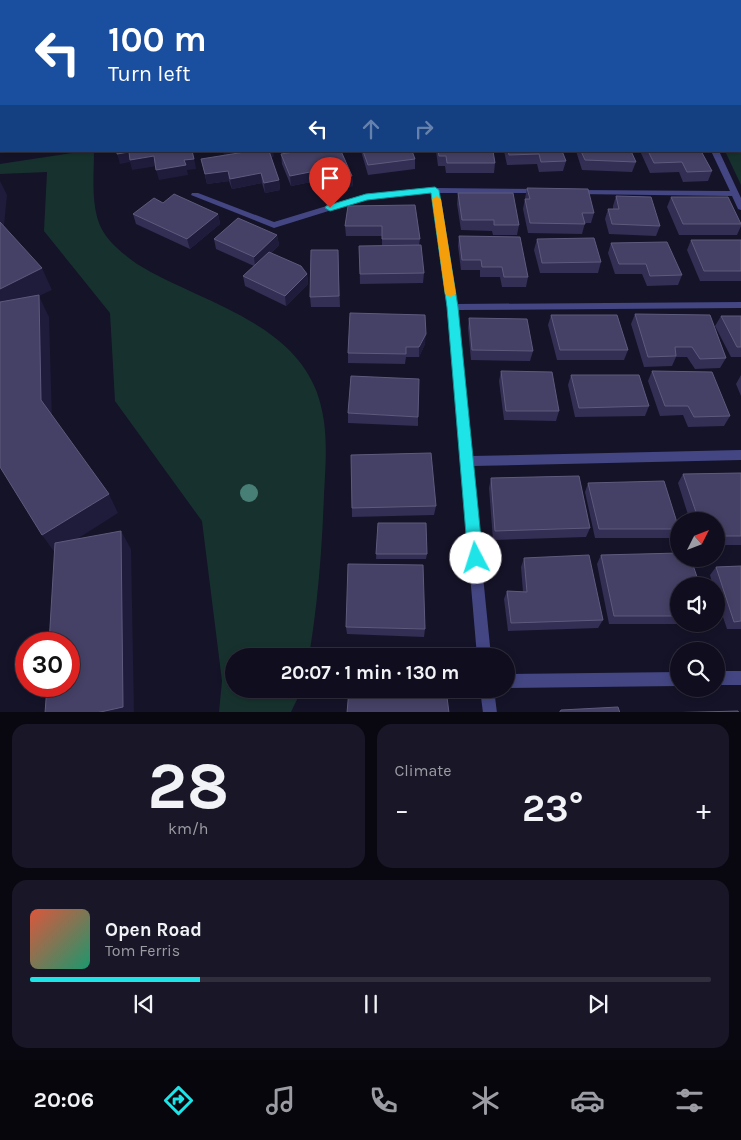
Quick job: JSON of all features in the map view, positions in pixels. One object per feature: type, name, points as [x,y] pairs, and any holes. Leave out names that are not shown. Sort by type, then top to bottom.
[{"type":"street","points":[[714,152],[741,207]]},
{"type":"street","points":[[195,196],[274,225],[366,197],[435,190],[545,191]]},
{"type":"street","points":[[435,190],[452,307],[483,648]]},
{"type":"street","points":[[564,192],[734,194]]},
{"type":"street","points":[[452,307],[741,305]]},
{"type":"street","points":[[466,461],[741,455]]},
{"type":"street","points":[[725,678],[741,678]]},
{"type":"street","points":[[515,681],[670,679]]},
{"type":"street","points":[[488,698],[490,712]]},
{"type":"green space","points":[[78,152],[94,152],[96,215],[102,229],[115,246],[137,264],[238,314],[262,329],[284,346],[302,366],[316,390],[325,428],[326,454],[319,575],[310,648],[225,648],[225,698],[298,698],[291,712],[219,712],[222,681],[202,521],[115,401],[110,313],[44,231],[47,172],[0,174],[0,164]]},
{"type":"green space","points":[[725,152],[741,152],[741,185]]},
{"type":"building","points":[[129,152],[192,152],[194,159],[184,160],[186,165],[156,170],[154,156],[130,160]]},
{"type":"building","points":[[245,152],[269,152],[279,180],[264,183],[261,173],[230,179],[228,171],[205,174],[201,159]]},
{"type":"building","points":[[293,152],[341,152],[352,176],[314,182],[310,172],[290,176],[281,154]]},
{"type":"building","points":[[363,152],[412,152],[415,159],[368,165]]},
{"type":"building","points":[[438,152],[493,152],[495,163],[447,163],[446,156],[439,156]]},
{"type":"building","points":[[508,152],[562,152],[566,161],[541,162],[539,154],[509,155]]},
{"type":"building","points":[[581,152],[631,152],[636,162],[585,160]]},
{"type":"building","points":[[648,152],[702,152],[712,171],[687,172],[682,162],[654,163]]},
{"type":"building","points":[[527,188],[588,189],[594,213],[582,213],[585,224],[530,223],[525,199],[530,199]]},
{"type":"building","points":[[458,193],[513,193],[519,225],[494,225],[494,220],[462,220]]},
{"type":"building","points":[[174,194],[218,214],[187,239],[133,214],[154,198],[163,203]]},
{"type":"building","points":[[616,196],[651,197],[660,226],[612,224],[608,209],[619,209]]},
{"type":"building","points":[[671,197],[728,197],[741,224],[683,224]]},
{"type":"building","points":[[415,205],[420,239],[382,239],[382,226],[345,226],[348,206]]},
{"type":"building","points":[[238,218],[277,235],[254,257],[214,239]]},
{"type":"building","points":[[0,222],[42,268],[0,289]]},
{"type":"building","points":[[459,236],[520,237],[528,277],[504,277],[502,267],[482,267],[481,260],[462,260]]},
{"type":"building","points":[[594,238],[601,262],[542,263],[537,239]]},
{"type":"building","points":[[691,240],[741,240],[741,271],[704,271]]},
{"type":"building","points":[[667,242],[682,275],[650,276],[646,264],[619,264],[611,243]]},
{"type":"building","points":[[421,245],[424,273],[360,274],[359,246]]},
{"type":"building","points":[[311,250],[338,250],[339,296],[310,297]]},
{"type":"building","points":[[269,252],[301,266],[307,274],[285,296],[243,276]]},
{"type":"building","points":[[39,295],[41,400],[109,494],[42,535],[0,467],[0,302]]},
{"type":"building","points":[[350,313],[425,315],[426,334],[419,347],[406,347],[406,354],[348,353]]},
{"type":"building","points":[[635,314],[710,315],[726,358],[700,359],[692,347],[675,347],[676,356],[648,357]]},
{"type":"building","points":[[551,315],[617,315],[628,350],[560,350]]},
{"type":"building","points":[[721,316],[741,316],[741,347],[737,347]]},
{"type":"building","points":[[469,318],[527,319],[533,351],[472,350]]},
{"type":"building","points":[[501,371],[552,372],[559,411],[506,411]]},
{"type":"building","points":[[652,371],[712,372],[730,416],[694,417],[688,406],[665,406]]},
{"type":"building","points":[[571,375],[639,375],[649,406],[579,408]]},
{"type":"building","points":[[351,376],[419,379],[418,417],[348,413]]},
{"type":"building","points":[[431,453],[436,506],[352,508],[351,455]]},
{"type":"building","points":[[741,473],[741,536],[725,536],[725,512],[696,512],[683,474]]},
{"type":"building","points":[[579,476],[590,528],[495,531],[491,478]]},
{"type":"building","points":[[664,481],[674,512],[670,512],[670,529],[599,529],[588,483]]},
{"type":"building","points":[[378,523],[426,523],[427,554],[376,554]]},
{"type":"building","points":[[121,531],[123,707],[100,712],[45,712],[46,697],[80,697],[80,632],[50,632],[55,543]]},
{"type":"building","points":[[670,553],[670,568],[694,568],[697,577],[670,577],[670,616],[614,616],[601,555]]},
{"type":"building","points":[[589,555],[603,620],[511,623],[507,591],[527,592],[524,558]]},
{"type":"building","points":[[348,564],[423,565],[425,629],[346,627]]},
{"type":"building","points":[[741,566],[741,621],[734,622],[725,594],[725,577],[719,577],[716,568]]},
{"type":"building","points":[[348,698],[447,698],[449,712],[347,712]]},
{"type":"building","points":[[618,707],[620,712],[560,712],[561,710]]},
{"type":"building","points":[[738,711],[738,712],[700,712]]},
{"type":"slow traffic","points":[[436,199],[450,294]]},
{"type":"route","points":[[330,208],[366,197],[435,190],[452,307],[476,558]]}]
